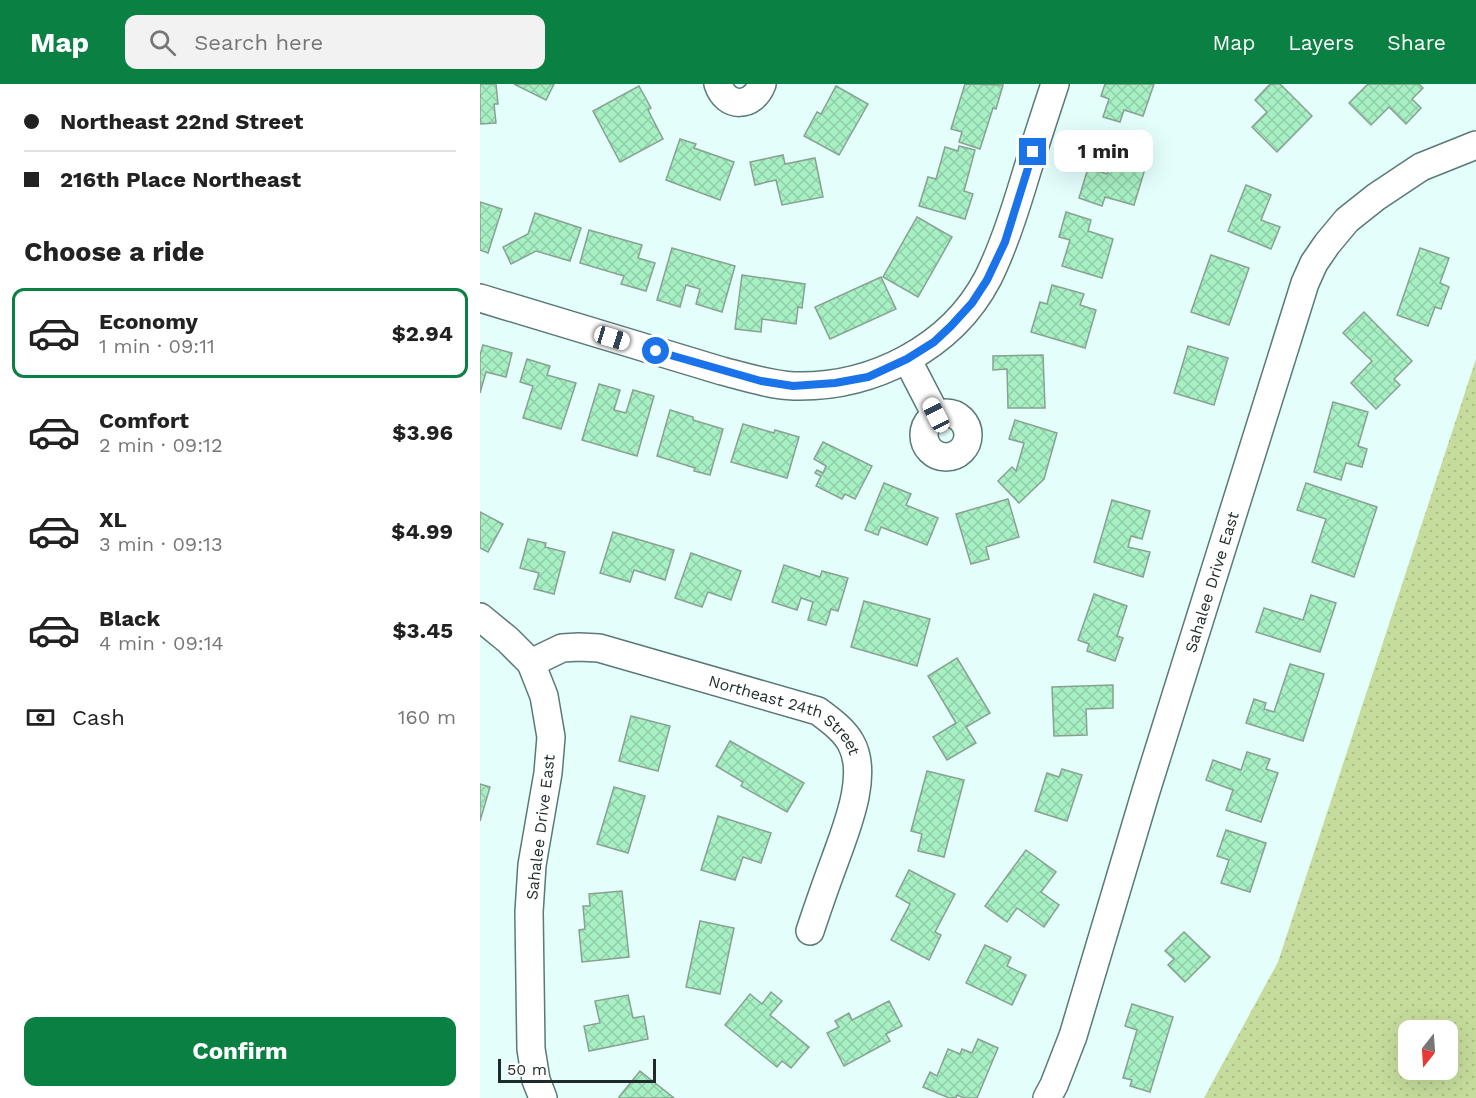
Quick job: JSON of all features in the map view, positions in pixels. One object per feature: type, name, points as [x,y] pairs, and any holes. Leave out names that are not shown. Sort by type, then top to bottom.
[{"type":"street","points":[[718,84],[725,96],[739,103],[754,98],[762,84]]},
{"type":"street","points":[[480,298],[761,381],[793,386],[835,383],[868,377],[907,359],[934,342],[972,303],[987,280],[1005,242],[1054,84]]},
{"type":"street","name":"Sahalee Drive East","points":[[1047,1098],[1073,1036],[1149,780],[1305,283],[1314,262],[1347,220],[1376,197],[1421,166],[1476,145]]},
{"type":"street","points":[[907,359],[936,415]]},
{"type":"street","name":"Sahalee Drive East","points":[[480,617],[531,663],[544,696],[551,737],[548,772],[532,865],[529,912],[531,1049],[536,1080],[543,1098]]},
{"type":"street","name":"Northeast 24th Street","points":[[531,663],[562,648],[599,648],[818,711],[836,725],[852,744],[858,766],[857,784],[852,809],[810,931]]},
{"type":"green space","points":[[1476,359],[1476,1098],[1204,1098],[1278,962]]},
{"type":"building","points":[[480,84],[496,84],[498,104],[494,104],[496,123],[480,124]]},
{"type":"building","points":[[514,84],[554,84],[546,100]]},
{"type":"building","points":[[965,84],[1003,85],[980,149],[959,142],[962,132],[951,129]]},
{"type":"building","points":[[1105,84],[1154,84],[1143,116],[1124,110],[1120,122],[1103,117],[1109,99],[1101,96]]},
{"type":"building","points":[[1270,84],[1280,84],[1312,116],[1277,152],[1252,127],[1267,112],[1255,100]]},
{"type":"building","points":[[1368,84],[1419,84],[1423,88],[1412,99],[1421,108],[1406,124],[1389,107],[1371,125],[1349,103]]},
{"type":"building","points":[[639,86],[651,108],[648,110],[663,139],[620,162],[593,111]]},
{"type":"building","points":[[836,86],[868,104],[839,155],[804,136],[817,112],[821,114]]},
{"type":"building","points":[[680,139],[696,144],[694,148],[734,162],[720,200],[666,180]]},
{"type":"building","points":[[1117,139],[1151,149],[1134,205],[1105,197],[1102,206],[1079,198],[1088,168],[1107,174]]},
{"type":"building","points":[[959,146],[975,150],[964,191],[973,194],[965,219],[919,206],[928,177],[936,179],[945,147],[958,151]]},
{"type":"building","points":[[783,155],[785,164],[815,158],[823,197],[782,205],[776,180],[755,185],[750,162]]},
{"type":"building","points":[[1246,185],[1271,195],[1261,220],[1280,227],[1271,249],[1228,231]]},
{"type":"building","points":[[480,202],[502,209],[488,253],[480,250]]},
{"type":"building","points":[[1066,212],[1091,220],[1088,231],[1113,239],[1102,278],[1062,266],[1070,240],[1059,237]]},
{"type":"building","points":[[535,213],[581,228],[570,261],[536,251],[511,264],[503,247],[528,234]]},
{"type":"building","points":[[917,217],[952,237],[918,297],[883,277]]},
{"type":"building","points":[[589,230],[642,245],[638,258],[655,263],[646,291],[621,284],[624,276],[580,263]]},
{"type":"building","points":[[672,248],[735,266],[722,312],[696,304],[700,289],[686,285],[680,307],[657,300]]},
{"type":"building","points":[[1420,248],[1449,258],[1440,283],[1449,287],[1441,309],[1435,307],[1428,326],[1397,315]]},
{"type":"building","points":[[1211,255],[1249,268],[1229,325],[1191,312]]},
{"type":"building","points":[[742,275],[805,284],[802,308],[798,307],[796,324],[762,319],[761,332],[735,329]]},
{"type":"building","points":[[881,277],[896,309],[830,339],[815,307]]},
{"type":"building","points":[[1052,285],[1084,294],[1080,305],[1096,310],[1085,348],[1031,332],[1040,302],[1047,304]]},
{"type":"building","points":[[1364,312],[1412,361],[1394,379],[1400,385],[1376,409],[1351,383],[1372,361],[1343,333]]},
{"type":"building","points":[[483,345],[512,353],[506,377],[486,372],[480,393],[480,355]]},
{"type":"building","points":[[1188,346],[1228,358],[1214,405],[1174,393]]},
{"type":"building","points":[[1043,355],[1045,408],[1008,408],[1007,369],[993,370],[993,356]]},
{"type":"building","points":[[527,359],[550,366],[547,375],[576,383],[561,429],[523,418],[533,386],[520,382]]},
{"type":"building","points":[[599,384],[620,390],[614,410],[626,413],[633,390],[654,396],[637,456],[582,440]]},
{"type":"building","points":[[1333,402],[1368,412],[1358,446],[1367,449],[1362,467],[1346,463],[1341,480],[1314,472]]},
{"type":"building","points":[[670,410],[723,429],[710,475],[657,456]]},
{"type":"building","points":[[1015,420],[1057,433],[1044,479],[1019,503],[998,481],[1012,467],[1016,471],[1024,443],[1009,439]]},
{"type":"building","points":[[743,424],[799,437],[787,478],[731,462]]},
{"type":"building","points":[[823,442],[872,466],[855,499],[845,494],[842,499],[816,486],[821,476],[815,473],[817,470],[823,473],[826,466],[814,459]]},
{"type":"building","points":[[884,483],[911,494],[906,505],[938,518],[927,545],[881,527],[878,535],[865,530]]},
{"type":"building","points":[[1306,483],[1377,507],[1354,577],[1312,562],[1326,519],[1297,510]]},
{"type":"building","points":[[1008,499],[1019,537],[986,547],[989,559],[971,564],[956,514]]},
{"type":"building","points":[[1112,500],[1150,511],[1142,539],[1131,536],[1128,547],[1150,552],[1143,577],[1094,562]]},
{"type":"building","points":[[480,512],[503,524],[488,552],[480,548]]},
{"type":"building","points":[[613,532],[674,550],[665,580],[634,570],[630,582],[600,573]]},
{"type":"building","points":[[528,539],[546,543],[545,547],[565,552],[554,594],[534,589],[539,573],[520,568]]},
{"type":"building","points":[[691,553],[741,571],[731,600],[708,592],[702,607],[675,598]]},
{"type":"building","points":[[784,565],[820,577],[822,571],[848,578],[838,611],[831,609],[826,625],[808,620],[813,602],[801,598],[797,610],[772,602]]},
{"type":"building","points":[[1094,594],[1127,606],[1117,636],[1123,638],[1115,661],[1087,651],[1089,644],[1078,640]]},
{"type":"building","points":[[1311,595],[1336,603],[1320,652],[1256,632],[1264,608],[1303,620]]},
{"type":"building","points":[[864,601],[930,619],[917,666],[851,647]]},
{"type":"building","points":[[957,658],[990,713],[966,727],[976,743],[947,760],[933,737],[956,723],[928,676]]},
{"type":"building","points":[[1290,664],[1324,674],[1303,741],[1246,723],[1254,699],[1266,703],[1264,709],[1274,712]]},
{"type":"building","points":[[1113,685],[1113,708],[1086,709],[1087,735],[1054,736],[1052,687]]},
{"type":"building","points":[[631,716],[670,726],[658,771],[619,761]]},
{"type":"building","points":[[730,741],[804,783],[787,812],[741,786],[743,782],[716,766]]},
{"type":"building","points":[[1247,752],[1270,759],[1266,769],[1278,773],[1261,822],[1226,810],[1233,790],[1206,780],[1213,760],[1241,770]]},
{"type":"building","points":[[1062,769],[1082,775],[1067,821],[1035,811],[1047,773],[1059,777]]},
{"type":"building","points":[[927,771],[964,780],[944,857],[918,851],[922,834],[911,831]]},
{"type":"building","points":[[480,784],[490,787],[480,821]]},
{"type":"building","points":[[614,787],[645,796],[628,853],[597,844]]},
{"type":"building","points":[[718,816],[771,833],[761,863],[743,857],[735,880],[701,870]]},
{"type":"building","points":[[1226,830],[1266,843],[1250,892],[1221,883],[1229,860],[1217,856]]},
{"type":"building","points":[[1026,850],[1056,872],[1041,892],[1059,905],[1044,927],[1017,908],[1007,922],[985,906]]},
{"type":"building","points":[[909,870],[955,894],[935,932],[941,935],[929,960],[891,940],[910,904],[896,896]]},
{"type":"building","points":[[622,891],[629,957],[582,962],[579,930],[585,929],[583,906],[590,906],[589,894]]},
{"type":"building","points":[[700,921],[734,928],[720,994],[686,987]]},
{"type":"building","points":[[1184,932],[1210,957],[1185,982],[1168,965],[1174,959],[1165,951]]},
{"type":"building","points":[[985,945],[1011,957],[1007,966],[1026,975],[1012,1005],[966,983]]},
{"type":"building","points":[[771,992],[782,1001],[770,1015],[809,1047],[791,1068],[782,1061],[777,1067],[725,1025],[750,994],[762,1004]]},
{"type":"building","points":[[628,995],[633,1018],[644,1016],[648,1039],[589,1051],[584,1026],[600,1023],[595,1001]]},
{"type":"building","points":[[889,1001],[902,1026],[886,1034],[890,1041],[844,1066],[827,1033],[839,1027],[835,1021],[849,1013],[852,1020]]},
{"type":"building","points":[[1132,1004],[1173,1017],[1150,1092],[1130,1086],[1132,1080],[1123,1078],[1137,1030],[1125,1026]]},
{"type":"building","points":[[978,1039],[998,1048],[977,1098],[964,1098],[957,1095],[956,1098],[949,1098],[923,1087],[930,1072],[937,1076],[948,1049],[960,1054],[962,1049],[972,1053]]},
{"type":"building","points":[[640,1071],[674,1098],[620,1098]]},
{"type":"route","points":[[656,351],[761,381],[793,386],[835,383],[868,377],[907,359],[934,342],[951,326],[972,303],[987,280],[1005,242],[1033,152]]}]
